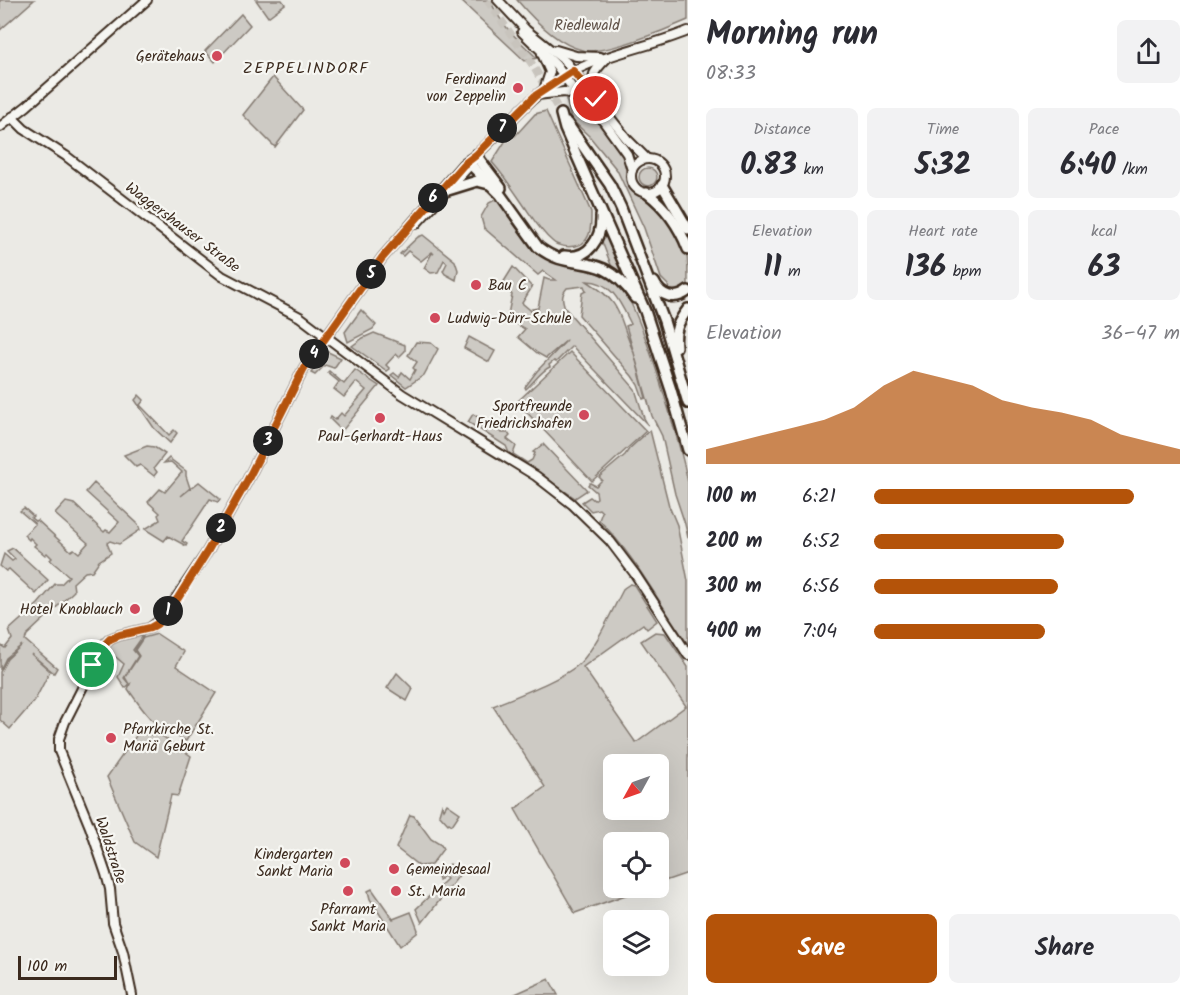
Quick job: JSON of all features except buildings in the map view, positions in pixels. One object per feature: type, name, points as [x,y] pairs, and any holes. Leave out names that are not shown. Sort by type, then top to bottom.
[{"type":"highway","points":[[688,403],[664,321],[610,185],[561,114],[565,129],[645,311],[688,450]]},
{"type":"highway","points":[[476,155],[538,240],[550,251],[571,257],[590,249],[595,244],[601,226],[599,204]]},
{"type":"highway","points":[[469,163],[494,187],[538,247],[554,258],[607,270],[628,288],[645,311]]},
{"type":"highway","points":[[448,190],[477,181],[494,187]]},
{"type":"highway","points":[[662,185],[688,229]]},
{"type":"highway","points":[[647,193],[659,202],[673,219],[688,249]]},
{"type":"highway","points":[[640,257],[660,292],[671,297],[688,291]]},
{"type":"highway","points":[[682,379],[675,331],[678,322],[688,309]]},
{"type":"street","points":[[0,127],[147,0]]},
{"type":"street","points":[[632,170],[638,162],[647,159],[656,161],[665,177],[662,185],[656,191],[647,193],[638,190],[632,184],[632,170],[627,154],[584,97],[518,27],[498,0],[526,30],[551,49],[573,71],[627,139],[647,159]]},
{"type":"street","points":[[399,238],[426,214],[476,155],[543,90],[573,71],[608,57],[662,42],[688,31]]},
{"type":"street","points":[[551,49],[576,56],[608,57]]},
{"type":"street","points":[[541,50],[550,72],[543,90]]},
{"type":"street","points":[[596,99],[592,82],[593,74],[608,57]]},
{"type":"street","points":[[535,96],[564,92],[584,97]]},
{"type":"street","name":"Waggershauser Straße","points":[[12,117],[24,129],[66,156],[222,276],[285,308],[402,394],[536,476],[572,504],[610,541],[632,569],[688,655]]},
{"type":"street","points":[[327,337],[382,258],[422,209],[469,163]]},
{"type":"street","name":"Waldstraße","points":[[132,995],[123,952],[113,923],[111,895],[106,874],[90,827],[59,751],[59,739],[98,652],[110,639],[157,624],[168,611],[207,552],[250,477],[304,368],[327,337]]},
{"type":"green space","points":[[0,0],[34,0],[0,30]]},
{"type":"green space","points":[[256,0],[282,0],[285,4],[268,17]]},
{"type":"green space","points":[[460,0],[490,0],[505,26],[537,58],[525,61]]},
{"type":"green space","name":"Riedlewald","points":[[517,0],[688,0],[688,20],[619,46],[591,51],[582,50],[555,37],[538,23]]},
{"type":"green space","points":[[241,14],[250,25],[215,62],[205,51]]},
{"type":"green space","points":[[273,77],[303,110],[275,147],[243,115]]},
{"type":"green space","points":[[574,97],[596,115],[624,156],[631,188],[660,209],[678,234],[687,255],[688,284],[678,292],[669,291],[668,285],[661,278],[644,228],[617,170],[590,137],[571,119],[566,99]]},
{"type":"green space","points":[[546,111],[591,212],[589,236],[583,243],[576,246],[561,246],[548,237],[536,224],[492,162],[506,140],[515,136],[535,114]]},
{"type":"green space","points":[[644,168],[652,168],[657,173],[655,184],[644,186],[639,181],[639,173]]},
{"type":"green space","points":[[497,199],[523,237],[539,254],[559,264],[605,276],[619,285],[628,297],[638,318],[659,379],[688,483],[688,538],[662,436],[652,416],[634,353],[646,398],[643,399],[632,376],[579,315],[582,293],[586,291],[584,286],[567,288],[563,297],[565,308],[635,389],[648,425],[572,346],[556,362],[549,365],[550,367],[526,389],[525,387],[537,371],[567,340],[546,358],[518,337],[525,329],[507,319],[512,295],[503,283],[513,267],[532,287],[522,303],[536,315],[536,320],[537,314],[532,309],[538,308],[544,278],[556,280],[543,271],[538,275],[484,228],[481,217],[489,203]],"holes":[[[587,281],[603,285],[615,295],[631,324],[626,326],[634,353],[614,305],[608,297]]]},
{"type":"green space","points":[[604,228],[624,276],[613,270],[601,239]]},
{"type":"green space","points":[[423,235],[455,261],[458,270],[456,280],[443,271],[447,263],[444,260],[438,272],[431,273],[424,268],[432,253],[434,254],[432,252],[421,261],[408,251],[403,256],[400,254]]},
{"type":"green space","points":[[361,310],[376,325],[373,329],[348,342],[345,332]]},
{"type":"green space","points":[[374,333],[405,345],[405,351],[399,357],[396,354],[386,365],[390,369],[387,371],[352,346]]},
{"type":"green space","points":[[469,337],[495,351],[489,362],[464,348]]},
{"type":"green space","points":[[416,342],[431,343],[438,349],[424,375],[406,387],[391,375],[394,373],[399,377],[402,372],[410,379],[417,362],[408,355]]},
{"type":"green space","points":[[328,352],[341,358],[334,368],[325,365],[315,375],[311,373],[321,358]]},
{"type":"green space","name":"Sportfreunde Friedrichshafen","points":[[570,352],[646,431],[592,481],[517,402]]},
{"type":"green space","points":[[355,370],[379,386],[342,431],[330,419],[331,417],[335,420],[341,413],[344,416],[366,390],[356,382],[344,397],[334,389],[339,382],[328,373],[329,371],[344,384]]},
{"type":"green space","points":[[139,395],[144,400],[140,405],[169,435],[174,430],[177,433],[170,443],[154,428],[135,400]]},
{"type":"green space","points":[[473,414],[502,433],[508,433],[510,436],[507,439],[516,446],[513,454],[527,463],[532,460],[535,453],[533,452],[543,444],[587,490],[575,498],[509,453],[506,446],[468,422]]},
{"type":"green space","points":[[650,430],[669,506],[677,525],[688,581],[688,644],[636,564],[599,520],[602,512],[599,509],[591,511],[582,502],[590,497],[594,500],[597,498],[596,492],[588,485],[590,483],[596,486],[602,480],[599,477]]},
{"type":"green space","points":[[147,446],[154,447],[165,454],[154,468],[157,472],[154,476],[140,465],[136,467],[124,455]]},
{"type":"green space","points":[[169,458],[186,471],[190,488],[181,496],[199,482],[220,499],[218,502],[210,499],[182,541],[187,544],[186,546],[168,536],[164,541],[145,529],[160,520],[158,515],[160,513],[148,502],[160,489],[165,492],[182,472],[171,462],[164,463]]},
{"type":"green space","points":[[94,483],[138,524],[140,530],[119,544],[110,541],[107,543],[111,553],[99,561],[92,571],[85,572],[73,583],[74,591],[27,635],[25,640],[57,668],[54,673],[31,654],[50,671],[35,700],[10,729],[0,720],[0,672],[7,659],[22,645],[6,658],[0,670],[0,645],[5,648],[12,639],[9,630],[38,604],[55,584],[61,584],[69,576],[50,560],[52,558],[47,553],[45,555],[34,546],[36,544],[30,538],[29,540],[24,535],[35,524],[20,511],[24,508],[33,516],[31,518],[37,520],[71,551],[74,549],[79,553],[88,543],[55,514],[66,502],[74,504],[104,532],[106,530],[110,532],[119,522],[86,492]]},
{"type":"green space","points":[[13,548],[48,580],[36,594],[9,569],[6,571],[0,566],[4,554],[12,561],[15,559],[7,551]]},
{"type":"green space","points":[[630,584],[634,585],[657,621],[647,629],[643,624],[583,667],[636,743],[686,706],[641,641],[655,632],[665,633],[688,667],[688,873],[669,880],[669,832],[603,832],[603,898],[617,898],[575,913],[515,809],[545,787],[493,706],[573,669],[586,656],[624,588]]},
{"type":"green space","points":[[157,634],[184,652],[176,666],[216,693],[186,741],[158,725],[147,714],[128,689],[130,684],[125,688],[118,677],[124,664],[106,649],[123,639],[143,636],[133,650],[138,656],[124,678],[129,684],[125,677],[139,656],[135,650],[143,638]]},
{"type":"green space","points":[[397,673],[413,689],[407,701],[387,688]]},
{"type":"green space","points":[[138,733],[162,736],[191,756],[178,796],[171,795],[156,857],[135,842],[107,777]]},
{"type":"green space","points":[[442,804],[444,809],[447,804],[460,813],[452,825],[448,824],[439,814]]},
{"type":"green space","points":[[410,815],[414,816],[431,839],[443,849],[431,865],[419,866],[396,848]]},
{"type":"green space","points":[[450,864],[460,874],[422,923],[416,909],[447,879],[444,876],[439,880],[438,877],[442,875],[440,872]]},
{"type":"green space","points":[[372,889],[393,919],[411,912],[418,930],[400,946],[370,899],[368,891]]},
{"type":"green space","points":[[549,979],[558,995],[513,995]]},
{"type":"tunnel","points":[[487,0],[532,64],[561,114]]},
{"type":"place","name":"Gerätehaus","points":[[217,56]]},
{"type":"place","name":"Ferdinand von Zeppelin","points":[[518,88]]},
{"type":"place","name":"Bau C","points":[[476,285]]},
{"type":"place","name":"Ludwig-Dürr-Schule","points":[[435,318]]},
{"type":"place","name":"Sportfreunde Friedrichshafen","points":[[584,415]]},
{"type":"place","name":"Paul-Gerhardt-Haus","points":[[380,418]]},
{"type":"place","name":"Hotel Knoblauch","points":[[135,609]]},
{"type":"place","name":"Pfarrkirche St. Mariä Geburt","points":[[111,738]]},
{"type":"place","name":"Kindergarten Sankt Maria","points":[[345,863]]},
{"type":"place","name":"Gemeindesaal","points":[[394,869]]},
{"type":"place","name":"Pfarramt Sankt Maria","points":[[348,891]]},
{"type":"place","name":"St. Maria","points":[[396,891]]},
{"type":"district","name":"ZEPPELINDORF","points":[[306,67]]},
{"type":"route","points":[[92,665],[98,652],[110,639],[157,624],[178,598],[246,483],[304,368],[382,258],[422,209],[510,118],[554,82],[573,71],[596,99]]}]
